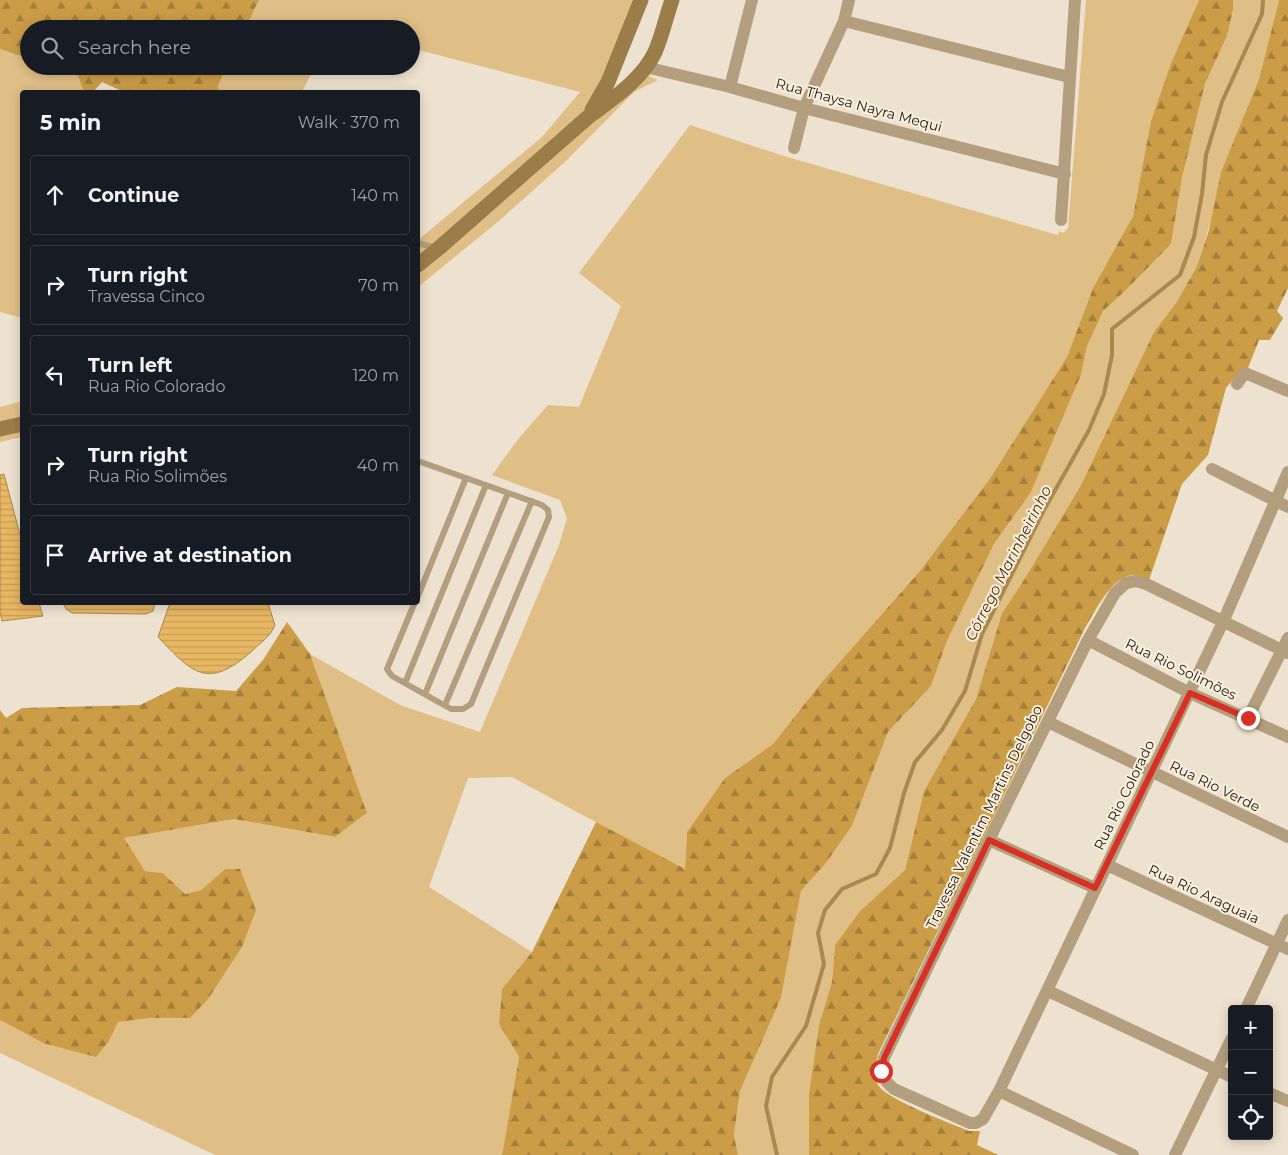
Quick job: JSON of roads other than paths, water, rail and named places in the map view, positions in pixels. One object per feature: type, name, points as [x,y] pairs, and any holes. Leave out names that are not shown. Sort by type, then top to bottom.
[{"type":"main road","points":[[587,118],[608,82],[641,0]]},
{"type":"main road","points":[[420,263],[587,118],[613,98],[645,67],[655,52],[672,0]]},
{"type":"main road","points":[[0,429],[20,424]]},
{"type":"street","points":[[730,87],[752,0]]},
{"type":"street","points":[[794,148],[804,108],[844,21],[849,0]]},
{"type":"street","points":[[1061,220],[1075,0]]},
{"type":"street","points":[[844,21],[1069,77]]},
{"type":"street","name":"Rua Thaysa Nayra Mequi","points":[[645,67],[730,87],[804,108],[1065,174]]},
{"type":"street","points":[[1237,384],[1245,373],[1288,391]]},
{"type":"street","points":[[1212,469],[1288,506]]},
{"type":"street","name":"Rua Rio Colorado","points":[[976,1123],[982,1119],[999,1091],[1048,991],[1095,888],[1224,622],[1288,472]]},
{"type":"street","name":"Travessa Valentim Martins Delgobo","points":[[976,1123],[970,1124],[894,1089],[884,1080],[881,1071],[884,1058],[1088,640],[1115,593],[1126,583],[1136,580],[1224,622]]},
{"type":"street","points":[[1224,622],[1285,652]]},
{"type":"street","points":[[1248,718],[1285,652],[1288,638]]},
{"type":"street","name":"Rua Rio Solimões","points":[[1088,640],[1190,693],[1288,737]]},
{"type":"street","name":"Rua Rio Verde","points":[[1048,722],[1288,837]]},
{"type":"street","points":[[989,840],[1095,888]]},
{"type":"street","name":"Rua Rio Araguaia","points":[[1107,865],[1282,946]]},
{"type":"street","points":[[1248,1005],[1282,946],[1288,920]]},
{"type":"street","points":[[1048,991],[1228,1074]]},
{"type":"street","points":[[1175,1155],[1228,1047]]},
{"type":"street","points":[[999,1091],[1134,1155]]},
{"type":"street","points":[[1273,1095],[1288,1101]]},
{"type":"lane","points":[[420,244],[438,248]]},
{"type":"lane","points":[[414,605],[387,669],[392,676],[451,709],[463,709],[471,704],[549,516],[548,510],[542,505],[420,462]]},
{"type":"lane","points":[[420,591],[466,478]]},
{"type":"lane","points":[[405,683],[486,485]]},
{"type":"lane","points":[[425,694],[508,493]]},
{"type":"lane","points":[[445,705],[532,501]]},
{"type":"waterway","name":"Córrego Marinheirinho","points":[[777,1155],[766,1106],[772,1077],[806,1026],[824,964],[818,933],[825,910],[842,889],[876,874],[890,848],[904,793],[915,762],[942,730],[965,691],[982,634],[1044,510],[1089,430],[1104,394],[1112,355],[1112,329],[1180,275],[1194,237],[1202,194],[1206,155],[1222,102],[1262,14],[1263,0]]}]
